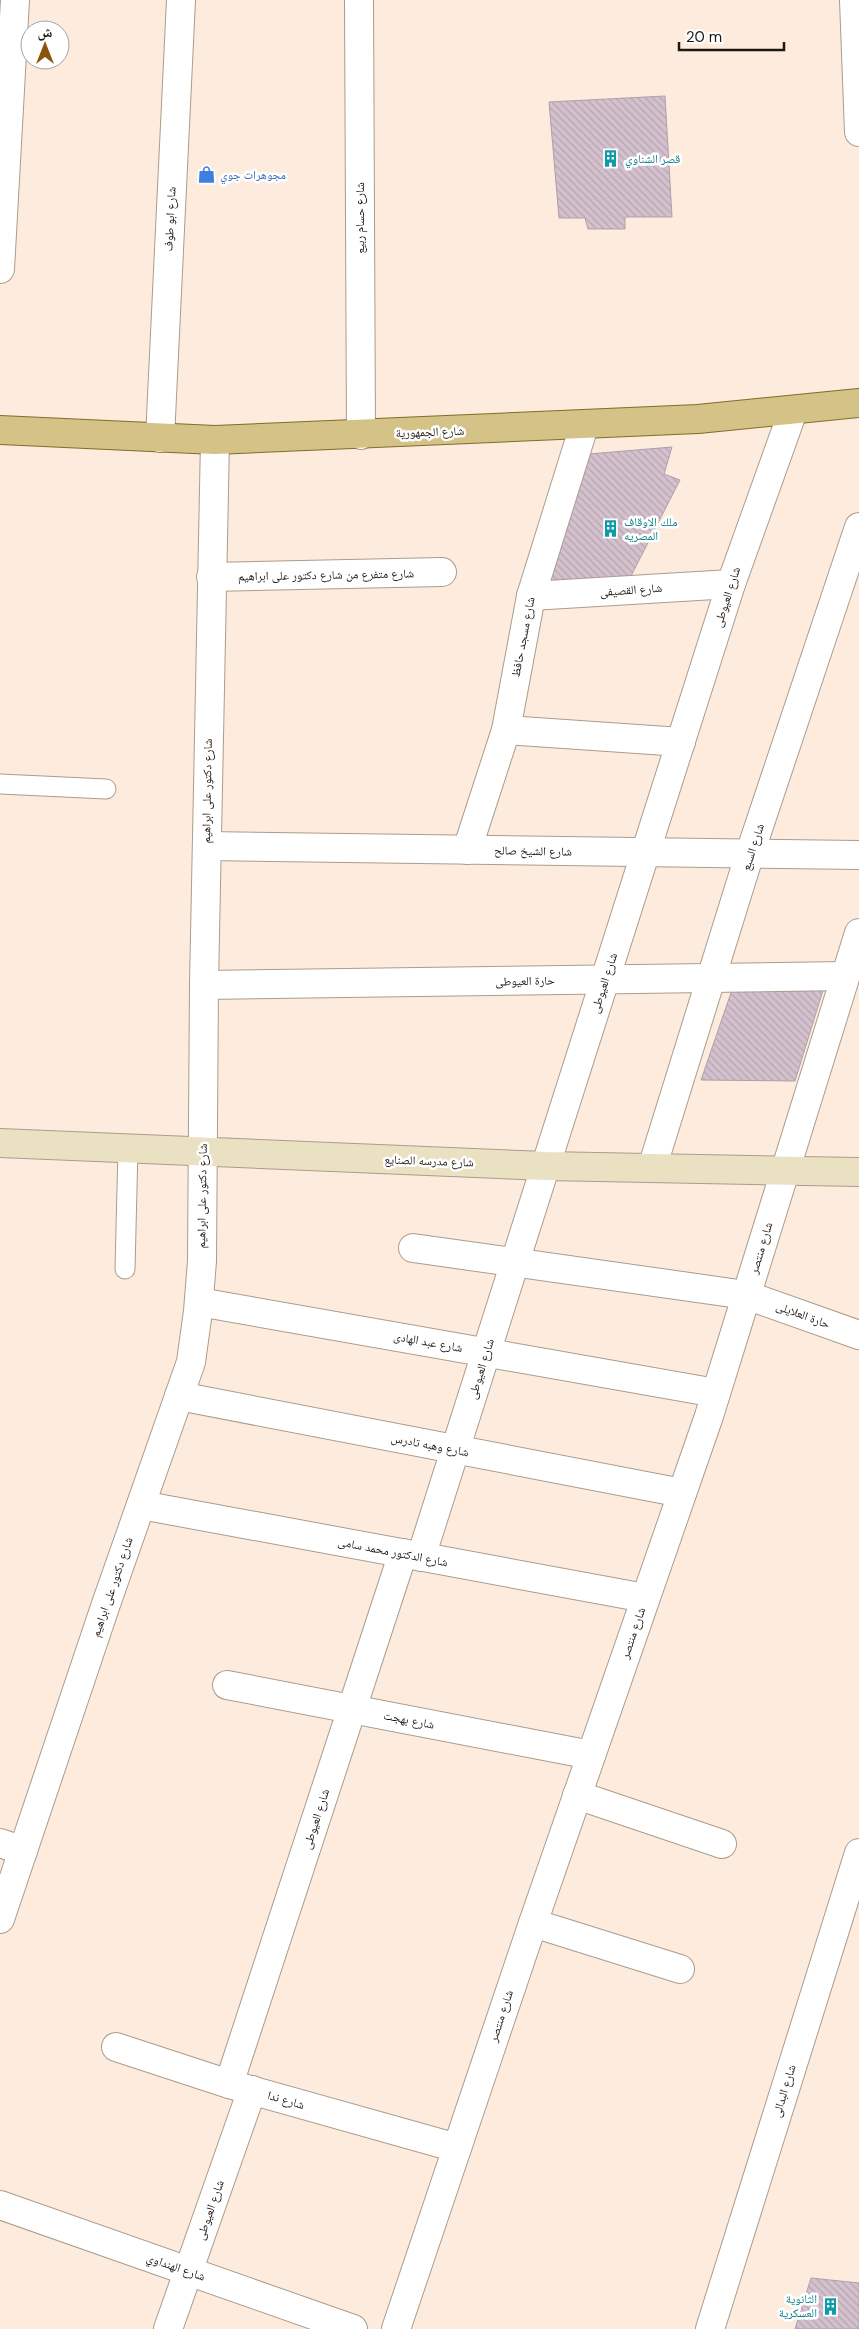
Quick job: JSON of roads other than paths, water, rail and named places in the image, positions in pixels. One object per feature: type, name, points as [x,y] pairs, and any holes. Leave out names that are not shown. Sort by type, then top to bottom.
[{"type":"main road","name":"شارع الجمهورية","points":[[0,430],[215,440],[584,426],[698,419],[859,403]]},
{"type":"street","points":[[0,270],[16,0]]},
{"type":"street","name":"شارع ابو طوف","points":[[160,438],[180,0]]},
{"type":"street","name":"شارع حسام ربيع","points":[[359,0],[361,435]]},
{"type":"street","points":[[854,0],[859,132]]},
{"type":"street","name":"شارع العيوطى","points":[[168,2329],[188,2271],[352,1709],[412,1555],[456,1450],[731,584],[793,411]]},
{"type":"street","name":"شارع مسجد حافظ","points":[[467,850],[506,730],[531,596],[584,426]]},
{"type":"street","name":"شارع دكتور على ابراهيم","points":[[0,1920],[12,1847],[141,1505],[191,1362],[202,1261],[204,986],[215,440]]},
{"type":"street","name":"شارع السبع","points":[[652,1168],[750,853],[859,527]]},
{"type":"street","name":"شارع متفرع من شارع دكتور على ابراهيم","points":[[211,577],[442,572]]},
{"type":"street","name":"شارع القصيفى","points":[[531,596],[731,584]]},
{"type":"street","points":[[506,730],[681,742]]},
{"type":"street","name":"شارع الشيخ صالح","points":[[207,846],[645,854],[859,855]]},
{"type":"street","name":"شارع منتصر","points":[[396,2329],[533,1923],[716,1393],[859,933]]},
{"type":"street","name":"حارة العيوطى","points":[[204,986],[845,976]]},
{"type":"street","name":"شارع مدرسه الصنايع","points":[[0,1143],[546,1166],[859,1172]]},
{"type":"street","name":"حارة العلايلى","points":[[413,1248],[746,1294],[859,1335]]},
{"type":"street","name":"شارع عبد الهادى","points":[[198,1302],[716,1393]]},
{"type":"street","name":"شارع وهبه تادرس","points":[[179,1396],[682,1493]]},
{"type":"street","name":"شارع الدكتور محمد سامى","points":[[141,1505],[645,1598]]},
{"type":"street","name":"شارع بهجت","points":[[227,1685],[591,1756]]},
{"type":"street","points":[[577,1795],[722,1844]]},
{"type":"street","name":"شارع البدالى","points":[[710,2329],[859,1852]]},
{"type":"street","points":[[533,1923],[680,1969]]},
{"type":"street","name":"شارع ندا","points":[[116,2047],[241,2087],[457,2148]]},
{"type":"street","name":"شارع الهنداوي","points":[[0,2205],[353,2329]]},
{"type":"lane","points":[[0,784],[106,789]]},
{"type":"lane","points":[[125,1269],[128,1148]]},
{"type":"place","name":"قصر الشناوي","points":[[611,159]]},
{"type":"place","name":"مجوهرات جوي","points":[[206,175]]},
{"type":"place","name":"ملك الاوقاف المصريه","points":[[610,529]]},
{"type":"place","name":"الثانوية العسكرية","points":[[831,2306]]}]
